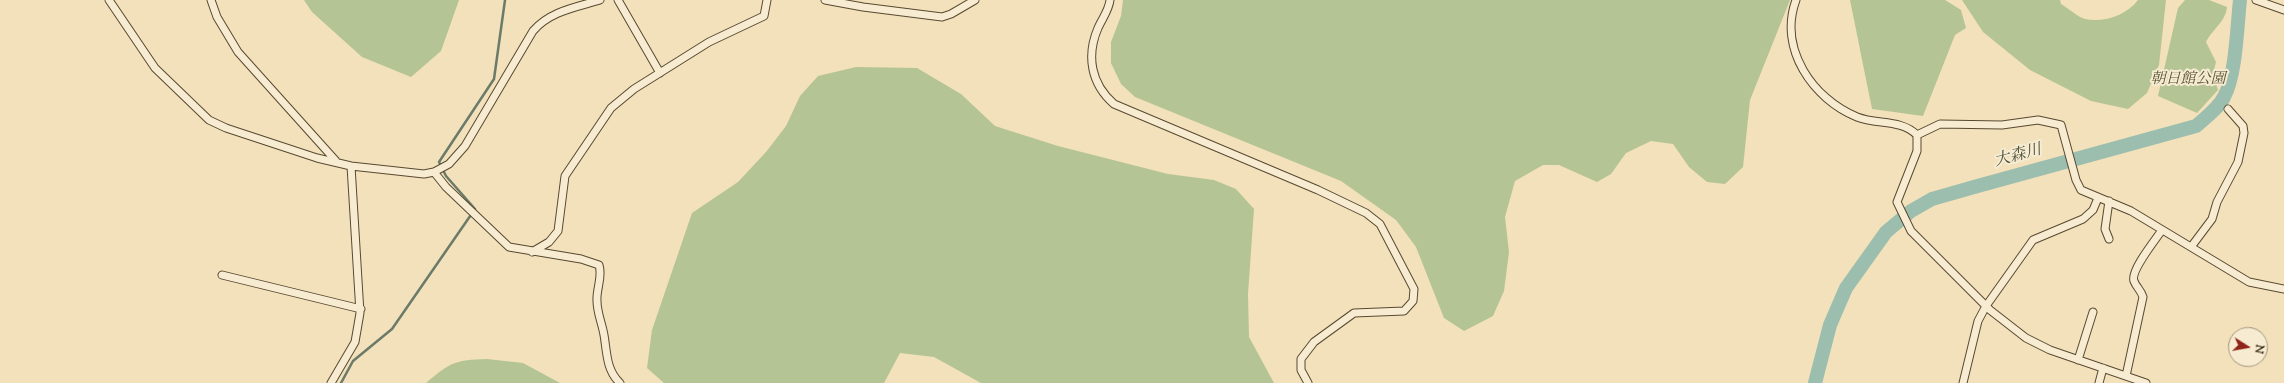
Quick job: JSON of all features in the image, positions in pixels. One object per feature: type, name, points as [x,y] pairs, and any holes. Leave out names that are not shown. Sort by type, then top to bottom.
[{"type":"street","points":[[109,0],[155,68],[210,120],[247,135],[317,158],[336,161],[351,166],[418,173],[434,172],[449,164],[465,146],[533,31],[540,22],[557,14],[600,0]]},
{"type":"street","points":[[211,0],[217,17],[238,52],[336,161]]},
{"type":"street","points":[[618,0],[660,73]]},
{"type":"street","points":[[532,252],[549,242],[558,231],[565,176],[606,114],[634,89],[709,42],[764,16],[767,0]]},
{"type":"street","points":[[825,0],[863,7],[942,17],[951,14],[974,0]]},
{"type":"street","points":[[1110,0],[1109,7],[1098,29],[1091,59],[1093,74],[1099,87],[1114,104],[1318,190],[1366,213],[1380,224],[1391,242],[1414,289],[1413,301],[1404,311],[1354,313],[1314,342],[1301,359],[1301,370],[1308,383]]},
{"type":"street","points":[[1796,0],[1792,18],[1796,56],[1814,87],[1828,100],[1858,117],[1901,125],[1911,128],[1918,135],[1917,151],[1897,202],[1906,223],[1986,306],[2026,338],[2050,350],[2146,383]]},
{"type":"street","points":[[2256,0],[2284,10]]},
{"type":"street","points":[[2191,247],[2212,218],[2218,202],[2238,162],[2244,133],[2243,126],[2228,109]]},
{"type":"street","points":[[1918,135],[1940,124],[2002,125],[2038,120],[2062,125],[2070,150],[2076,180],[2082,190],[2131,211],[2249,282],[2284,289]]},
{"type":"street","points":[[331,383],[355,342],[360,308],[351,166]]},
{"type":"street","points":[[434,172],[446,187],[509,247],[581,259],[599,265],[601,274],[597,303],[599,317],[608,365],[620,383]]},
{"type":"street","points":[[1963,383],[1978,321],[1986,306],[2035,237],[2083,219],[2092,210],[2098,198]]},
{"type":"street","points":[[2109,202],[2105,229],[2109,239]]},
{"type":"street","points":[[2126,376],[2142,297],[2133,280],[2134,273],[2141,260],[2162,230]]},
{"type":"street","points":[[222,275],[360,308]]},
{"type":"street","points":[[2078,360],[2093,312]]},
{"type":"street","points":[[2098,383],[2102,368]]},
{"type":"green space","points":[[304,0],[459,0],[441,51],[411,77],[362,57],[312,12]]},
{"type":"green space","points":[[1123,0],[1790,0],[1750,100],[1743,167],[1725,184],[1707,182],[1689,167],[1673,144],[1651,141],[1626,153],[1611,174],[1597,182],[1559,165],[1543,165],[1515,181],[1505,217],[1509,252],[1504,291],[1493,316],[1464,331],[1444,318],[1416,247],[1396,220],[1341,181],[1135,97],[1121,84],[1111,63],[1111,42],[1121,16]]},
{"type":"green space","points":[[1850,0],[1945,0],[1961,10],[1966,28],[1955,35],[1923,116],[1872,109]]},
{"type":"green space","points":[[1962,0],[2060,0],[2061,4],[2085,19],[2100,20],[2121,14],[2128,10],[2138,0],[2166,0],[2159,65],[2147,93],[2128,109],[2091,101],[2030,70],[1983,32]]},
{"type":"green space","name":"朝日館公園","points":[[2185,0],[2209,0],[2227,7],[2224,17],[2206,42],[2216,62],[2213,74],[2218,90],[2197,113],[2158,96],[2178,8]]},
{"type":"green space","points":[[856,67],[917,68],[961,94],[995,126],[1058,146],[1168,174],[1214,180],[1236,189],[1254,209],[1248,294],[1249,337],[1274,383],[981,383],[934,357],[900,353],[884,383],[664,383],[647,368],[652,330],[692,213],[738,182],[766,152],[786,126],[800,96],[818,76]]},
{"type":"green space","points":[[487,359],[523,363],[560,383],[426,383],[448,366],[460,361]]},
{"type":"waterway","points":[[341,383],[353,361],[392,329],[475,209],[446,176],[439,162],[494,79],[505,0]]},
{"type":"waterway","name":"大森川","points":[[1815,383],[1830,325],[1846,288],[1886,232],[1911,211],[1932,199],[2196,126],[2218,105],[2228,88],[2234,64],[2240,0]]}]
